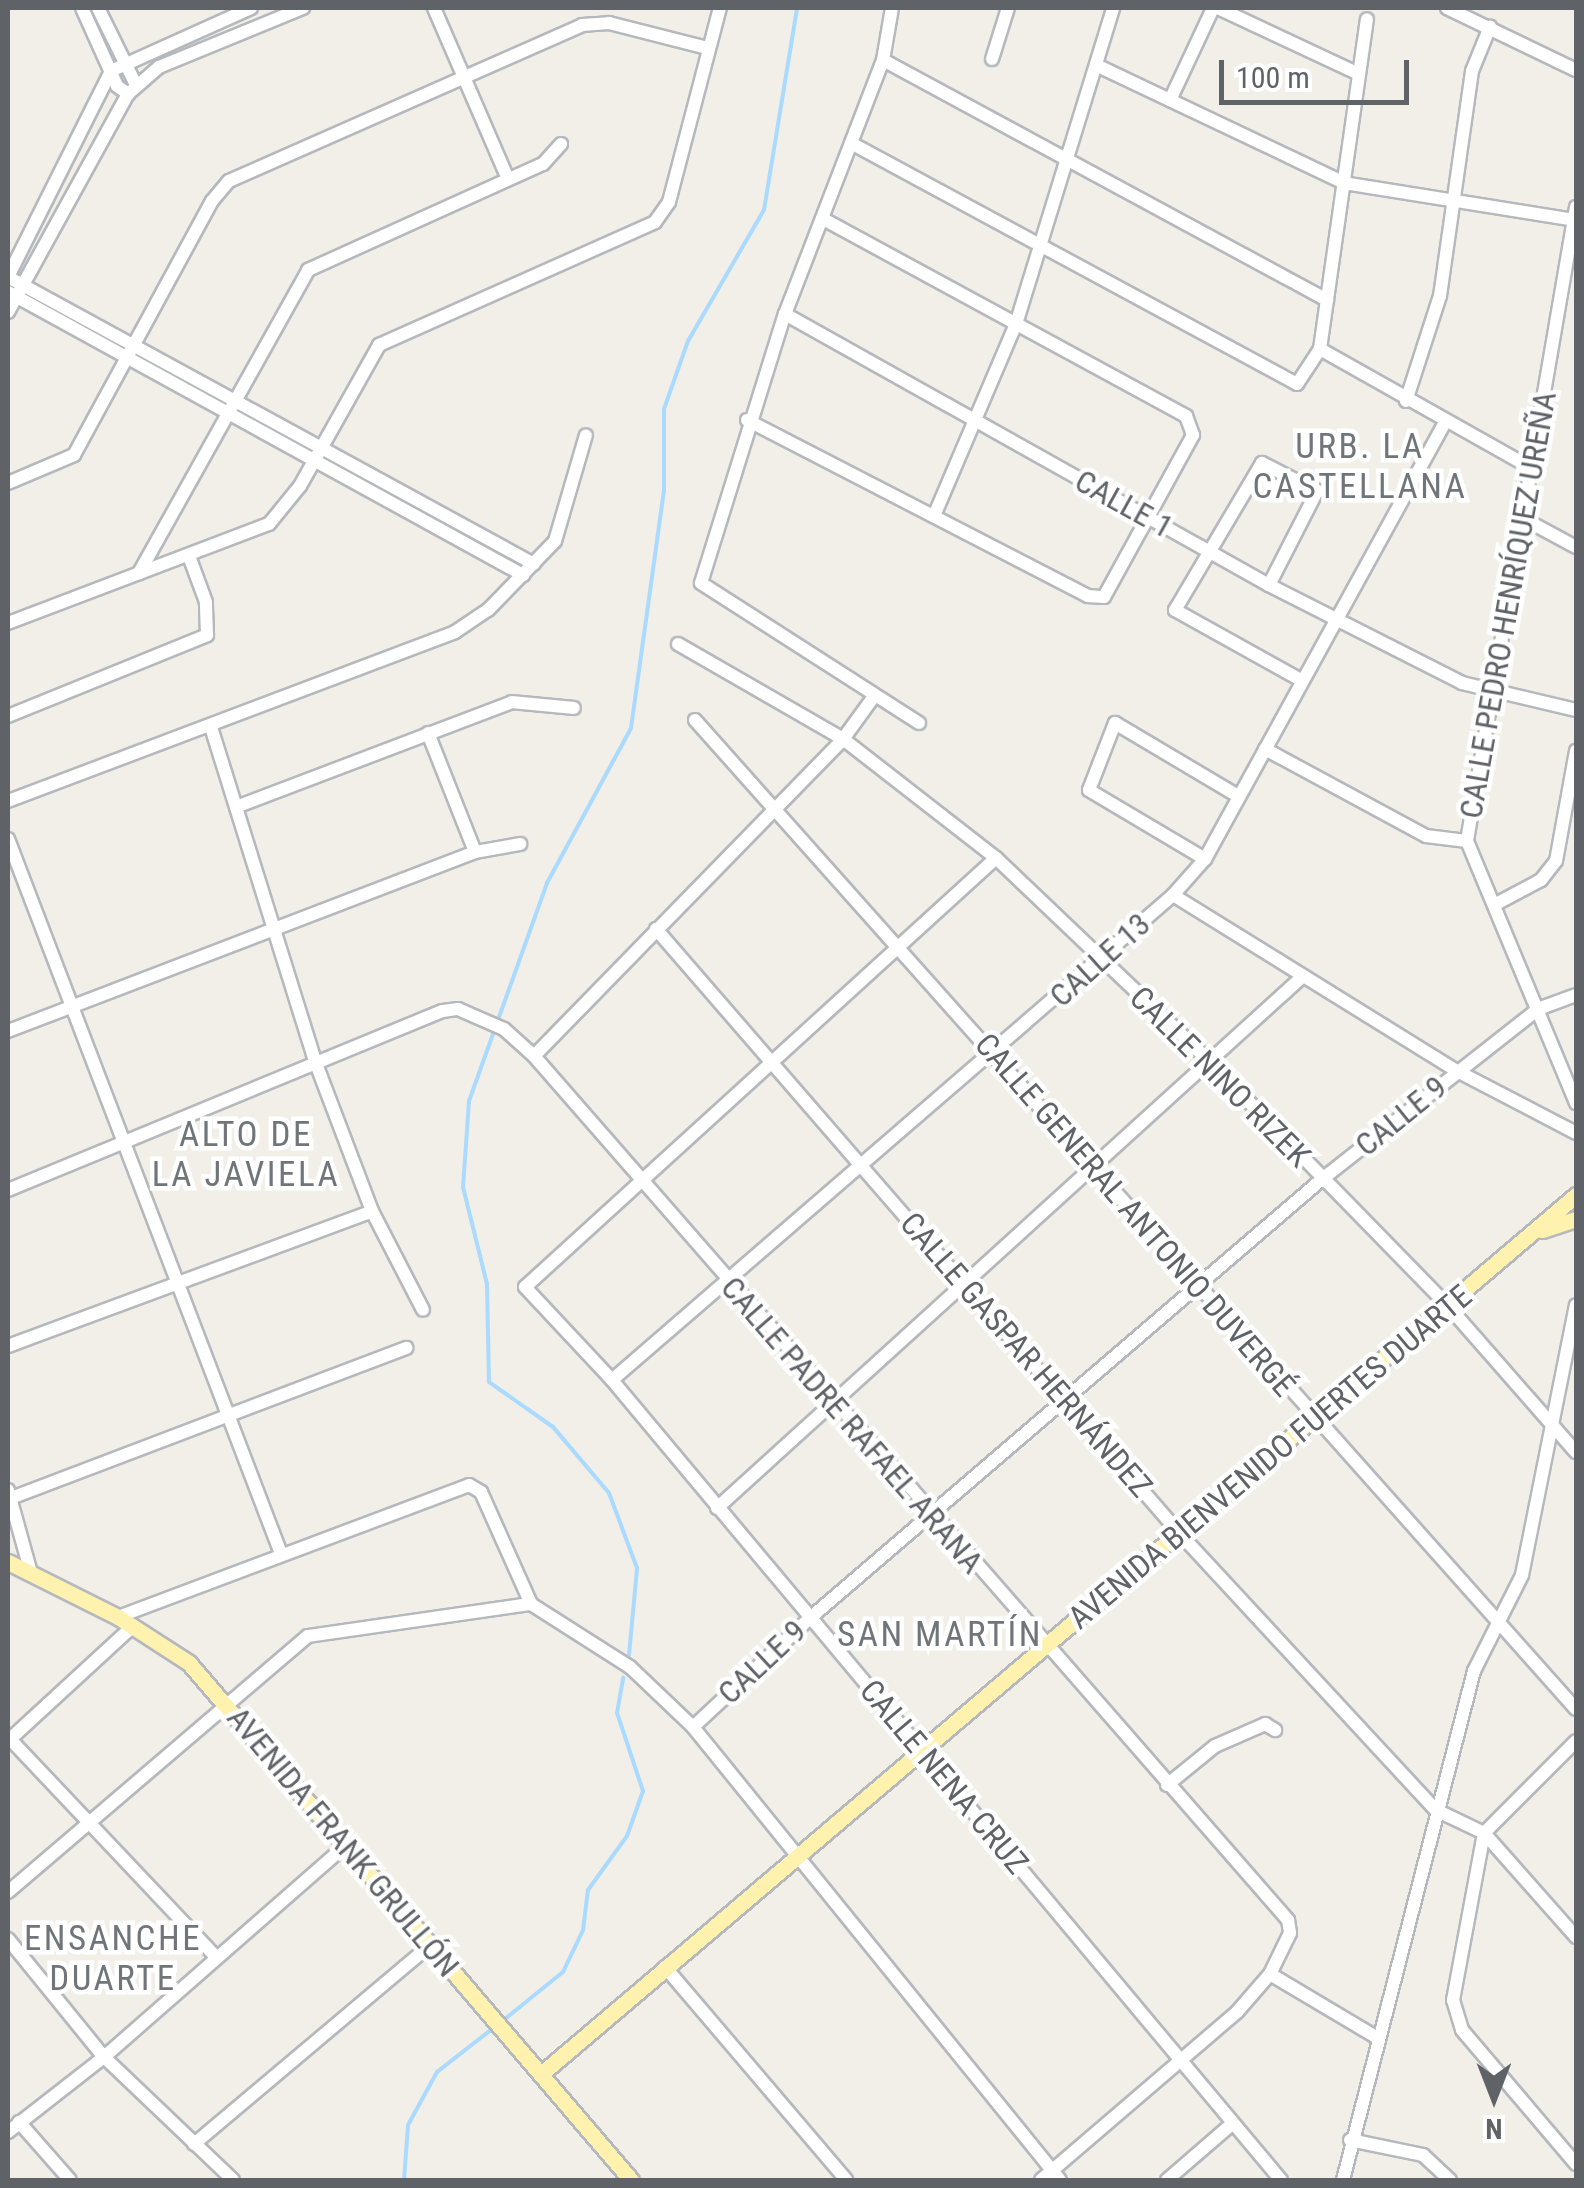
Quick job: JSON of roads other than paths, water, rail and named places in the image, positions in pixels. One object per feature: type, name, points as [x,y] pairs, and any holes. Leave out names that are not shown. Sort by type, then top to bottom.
[{"type":"main road","name":"AVENIDA BIENVENIDO FUERTES DUARTE","points":[[541,2074],[1542,1230],[1576,1195]]},
{"type":"main road","name":"AVENIDA BIENVENIDO FUERTES DUARTE","points":[[1542,1230],[1576,1219]]},
{"type":"main road","name":"AVENIDA FRANK GRULLÓN","points":[[8,1562],[125,1622],[188,1663],[226,1702],[630,2180]]},
{"type":"street","points":[[82,8],[112,71],[132,89]]},
{"type":"street","points":[[98,8],[125,62],[132,89]]},
{"type":"street","points":[[252,8],[112,71],[8,277],[15,290],[129,354],[230,407],[317,446],[534,564]]},
{"type":"street","points":[[8,312],[15,290],[132,89],[159,67],[303,8]]},
{"type":"street","points":[[434,8],[508,178]]},
{"type":"street","points":[[8,623],[268,524],[311,460],[379,344],[655,222],[669,202],[720,8]]},
{"type":"street","points":[[892,8],[883,60],[747,420],[700,584],[918,723]]},
{"type":"street","points":[[992,60],[1008,8]]},
{"type":"street","points":[[934,516],[1016,324],[1113,8]]},
{"type":"street","points":[[1170,100],[1216,8],[1357,72]]},
{"type":"street","points":[[1447,8],[1576,70]]},
{"type":"street","points":[[851,144],[1296,384],[1320,350],[1366,19]]},
{"type":"street","points":[[8,483],[74,455],[229,181],[582,24],[609,23],[707,48]]},
{"type":"street","points":[[1406,401],[1440,296],[1472,71],[1490,27]]},
{"type":"street","points":[[883,60],[1326,300]]},
{"type":"street","points":[[1096,64],[1344,184],[1451,204],[1576,215]]},
{"type":"street","points":[[139,573],[308,270],[543,164],[561,144]]},
{"type":"street","name":"CALLE PEDRO HENRÍQUEZ UREÑA","points":[[1576,215],[1468,841],[1576,1103]]},
{"type":"street","points":[[747,420],[1088,596],[1104,596],[1193,423],[823,218]]},
{"type":"street","name":"CALLE 1","points":[[785,314],[1208,551],[1462,683],[1576,710]]},
{"type":"street","points":[[1320,350],[1531,468]]},
{"type":"street","points":[[230,407],[311,460],[522,574]]},
{"type":"street","name":"CALLE 13","points":[[612,1380],[994,1056],[1173,896],[1205,859],[1335,614],[1445,422]]},
{"type":"street","points":[[8,801],[455,632],[555,541],[586,435]]},
{"type":"street","points":[[1269,584],[1317,500],[1313,486],[1270,465],[1256,466],[1175,610],[1301,680]]},
{"type":"street","points":[[1524,519],[1576,546]]},
{"type":"street","points":[[8,716],[207,635],[206,602],[190,556]]},
{"type":"street","name":"CALLE NINO RIZEK","points":[[678,644],[843,738],[996,858],[1212,1063],[1320,1180],[1448,1306],[1576,1452]]},
{"type":"street","points":[[534,1056],[843,738],[876,695]]},
{"type":"street","points":[[236,807],[512,702],[574,708]]},
{"type":"street","name":"CALLE GENERAL ANTONIO DUVERGÉ","points":[[695,720],[1200,1286],[1315,1421],[1576,1709]]},
{"type":"street","points":[[1205,859],[1089,790],[1115,723],[1238,796]]},
{"type":"street","points":[[211,727],[315,1061],[372,1211],[423,1310]]},
{"type":"street","points":[[428,733],[475,852]]},
{"type":"street","points":[[1265,749],[1426,836],[1468,841]]},
{"type":"street","points":[[1494,905],[1540,880],[1556,861],[1576,752]]},
{"type":"street","points":[[8,840],[174,1285],[280,1550]]},
{"type":"street","points":[[8,1031],[68,1004],[475,852],[520,844]]},
{"type":"street","points":[[640,1181],[996,858]]},
{"type":"street","points":[[1173,896],[1457,1071],[1576,1134]]},
{"type":"street","name":"CALLE GASPAR HERNÁNDEZ","points":[[656,929],[768,1064],[865,1167],[1064,1404],[1181,1535],[1436,1810],[1484,1833],[1576,1937]]},
{"type":"street","points":[[717,1508],[830,1402],[1212,1063],[1303,976]]},
{"type":"street","name":"CALLE 9","points":[[692,1727],[810,1618],[1064,1404],[1320,1180],[1538,1010],[1576,995]]},
{"type":"street","name":"CALLE PADRE RAFAEL ARANA","points":[[315,1061],[458,1009],[504,1029],[534,1056],[830,1402],[1290,1927],[1270,1974]]},
{"type":"street","points":[[8,1190],[122,1146],[315,1061]]},
{"type":"street","name":"CALLE NENA CRUZ","points":[[640,1181],[525,1287],[612,1380],[1280,2180]]},
{"type":"street","points":[[8,1346],[372,1211]]},
{"type":"street","points":[[1343,2180],[1376,2037],[1474,1672],[1522,1575],[1576,1305]]},
{"type":"street","points":[[31,1574],[9,1494],[406,1348]]},
{"type":"street","points":[[214,1955],[9,1740],[125,1622],[280,1550],[474,1484],[531,1604],[630,1666],[692,1727],[1051,2177],[1237,2012],[1270,1974],[1376,2037]]},
{"type":"street","points":[[8,1892],[226,1702],[315,1633],[531,1604]]},
{"type":"street","points":[[1168,1785],[1214,1746],[1265,1724],[1275,1730]]},
{"type":"street","points":[[1576,1741],[1484,1833],[1453,1992],[1458,2024],[1576,2164]]},
{"type":"street","points":[[70,2180],[13,2127],[104,2058],[214,1955],[347,1844]]},
{"type":"street","points":[[8,1939],[104,2058],[227,2179]]},
{"type":"street","points":[[194,2144],[430,1945]]},
{"type":"street","points":[[665,1967],[846,2180]]},
{"type":"street","points":[[1167,2180],[1234,2124]]},
{"type":"street","points":[[1350,2140],[1423,2155],[1450,2180]]},
{"type":"waterway","points":[[629,1655],[637,1568],[609,1493],[553,1427],[489,1382],[487,1284],[463,1187],[469,1101],[547,883],[631,728],[664,491],[664,409],[688,341],[764,210],[797,8]]},
{"type":"waterway","points":[[500,2023],[563,1972],[583,1930],[588,1890],[627,1836],[643,1791],[617,1713],[623,1678]]},
{"type":"waterway","points":[[404,2180],[408,2125],[437,2072],[492,2029]]},
{"type":"district","name":"URB. LA CASTELLANA","points":[[1360,467]]},
{"type":"district","name":"ALTO DE LA JAVIELA","points":[[246,1155]]},
{"type":"district","name":"SAN MARTÍN","points":[[940,1635]]},
{"type":"district","name":"ENSANCHE DUARTE","points":[[113,1959]]}]
